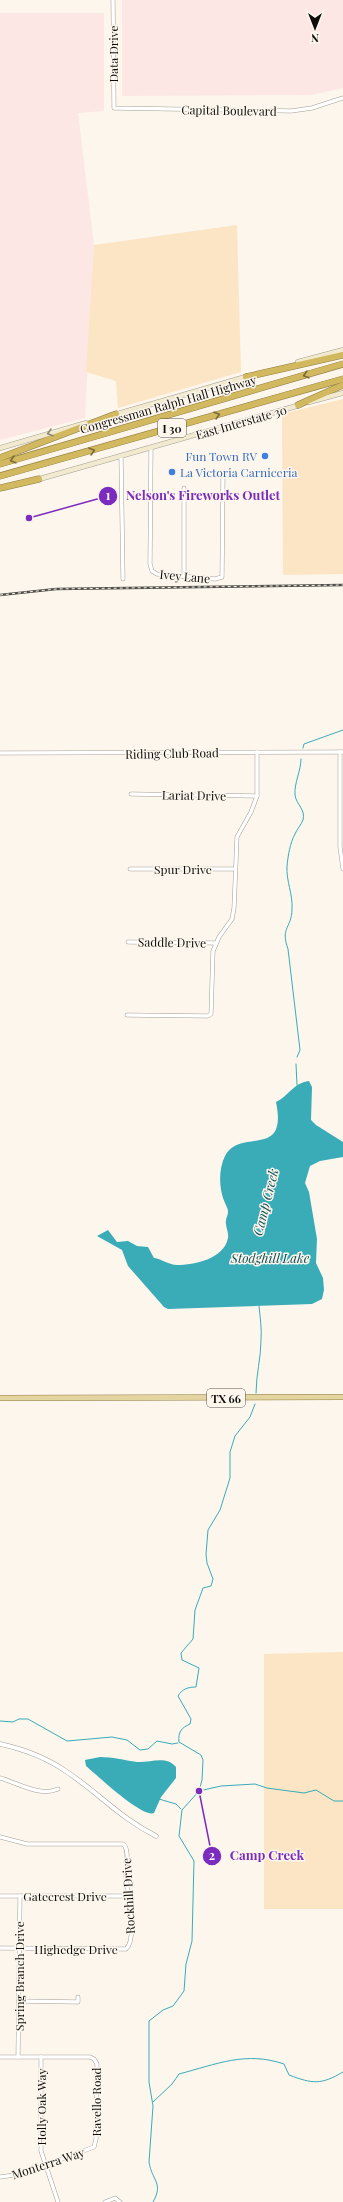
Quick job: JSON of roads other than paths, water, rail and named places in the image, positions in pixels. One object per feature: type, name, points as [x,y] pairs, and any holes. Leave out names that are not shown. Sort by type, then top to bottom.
[{"type":"highway","points":[[246,377],[343,355]]},
{"type":"highway","name":"Congressman Ralph Hall Highway","points":[[0,464],[343,364]]},
{"type":"highway","name":"Congressman Ralph Hall Highway","points":[[0,476],[343,379]]},
{"type":"highway","points":[[298,405],[343,385]]},
{"type":"highway","points":[[0,458],[116,414]]},
{"type":"highway","points":[[0,489],[39,479]]},
{"type":"main road","points":[[0,448],[343,350]]},
{"type":"main road","name":"East Interstate 30","points":[[39,479],[343,393]]},
{"type":"main road","name":"TX 66","points":[[0,1398],[343,1397]]},
{"type":"street","name":"Data Drive","points":[[113,0],[114,108]]},
{"type":"street","name":"Capital Boulevard","points":[[114,108],[290,111],[312,108],[343,98]]},
{"type":"street","name":"Ivey Lane","points":[[151,447],[151,568],[156,574],[215,578],[222,577],[223,473]]},
{"type":"street","points":[[121,456],[123,579]]},
{"type":"street","points":[[184,488],[184,576]]},
{"type":"street","points":[[127,1015],[208,1016],[211,1014],[212,962],[216,943],[232,919],[234,908],[237,837],[251,812],[257,796],[257,752]]},
{"type":"street","points":[[342,752],[340,847],[343,869]]},
{"type":"street","name":"Riding Club Road","points":[[0,753],[342,752]]},
{"type":"street","name":"Lariat Drive","points":[[131,794],[257,796]]},
{"type":"street","name":"Spur Drive","points":[[130,869],[235,869]]},
{"type":"street","name":"Saddle Drive","points":[[128,942],[216,943]]},
{"type":"street","points":[[0,1744],[31,1753],[60,1768],[84,1784],[135,1825],[156,1836]]},
{"type":"street","points":[[0,1778],[31,1789],[45,1791],[58,1789]]},
{"type":"street","name":"Rockhill Drive","points":[[0,1837],[27,1844],[120,1843],[125,1845],[126,1877],[130,1896],[130,1943],[128,1947]]},
{"type":"street","name":"Gatecrest Drive","points":[[0,1896],[130,1896]]},
{"type":"street","name":"Spring Branch Drive","points":[[18,2057],[20,1896]]},
{"type":"street","name":"Highedge Drive","points":[[0,1948],[124,1949],[128,1947]]},
{"type":"street","points":[[19,2001],[78,2002],[78,1997]]},
{"type":"street","points":[[0,2057],[41,2057]]},
{"type":"street","name":"Ravello Road","points":[[41,2057],[94,2059],[96,2064],[95,2145]]},
{"type":"street","name":"Holly Oak Way","points":[[41,2057],[40,2146],[44,2166],[58,2202]]},
{"type":"street","name":"Monterra Way","points":[[0,2177],[22,2174],[91,2149],[95,2145]]},
{"type":"street","points":[[105,2202],[115,2198],[120,2202]]},
{"type":"water","name":"Stodghill Lake","points":[[309,1081],[312,1087],[311,1120],[316,1125],[343,1142],[343,1157],[320,1161],[310,1166],[305,1183],[309,1192],[317,1239],[316,1263],[323,1278],[324,1290],[322,1299],[312,1304],[168,1309],[164,1307],[128,1266],[122,1250],[97,1236],[108,1230],[117,1242],[128,1241],[137,1246],[148,1247],[154,1258],[174,1265],[192,1264],[215,1256],[221,1251],[228,1238],[226,1219],[228,1211],[221,1192],[220,1180],[221,1167],[225,1156],[232,1148],[241,1143],[261,1140],[269,1137],[275,1131],[278,1120],[276,1102],[299,1084]]},
{"type":"water","points":[[100,1757],[137,1762],[158,1760],[168,1761],[176,1767],[176,1778],[161,1797],[154,1813],[148,1813],[130,1803],[86,1766],[85,1760]]},
{"type":"waterway","name":"Camp Creek","points":[[303,748],[304,744],[343,730]]},
{"type":"waterway","name":"Camp Creek","points":[[297,1057],[300,1050],[288,949],[285,936],[292,915],[292,898],[287,872],[288,858],[292,841],[304,816],[295,795],[301,759]]},
{"type":"waterway","name":"Camp Creek","points":[[296,1064],[297,1085]]},
{"type":"waterway","name":"Camp Creek","points":[[256,1393],[261,1336],[259,1306]]},
{"type":"waterway","name":"Camp Creek","points":[[153,2202],[156,2196],[157,2186],[149,2162],[153,2106],[149,2082],[149,2021],[163,2010],[173,2006],[184,1991],[186,1964],[192,1941],[194,1861],[179,1836],[182,1810],[199,1791],[202,1780],[203,1760],[201,1755],[179,1742],[181,1731],[184,1727],[190,1724],[191,1719],[178,1696],[186,1689],[196,1687],[199,1668],[182,1660],[181,1653],[193,1639],[195,1610],[203,1588],[211,1586],[213,1579],[207,1563],[206,1554],[208,1530],[220,1510],[230,1478],[230,1452],[235,1436],[250,1417],[255,1404]]},
{"type":"waterway","points":[[0,1721],[13,1722],[19,1719],[28,1719],[67,1741],[112,1737],[127,1740],[140,1750],[148,1749],[157,1741],[172,1744],[178,1743]]},
{"type":"waterway","points":[[199,1791],[221,1786],[255,1784],[267,1788],[304,1793],[316,1790],[334,1801],[343,1801]]},
{"type":"waterway","points":[[159,1799],[176,1804],[181,1809]]},
{"type":"waterway","points":[[153,2102],[172,2084],[179,2074],[232,2060],[270,2060],[284,2064],[289,2075],[304,2080],[317,2082],[329,2079],[343,2072]]},
{"type":"railway","points":[[0,595],[56,589],[343,585]]},
{"type":"place","name":"Fun Town RV","points":[[265,456]]},
{"type":"place","name":"La Victoria Carniceria","points":[[172,472]]},
{"type":"place","name":"Nelson's Fireworks Outlet","points":[[29,518]]},
{"type":"place","name":"Camp Creek","points":[[199,1791]]}]
